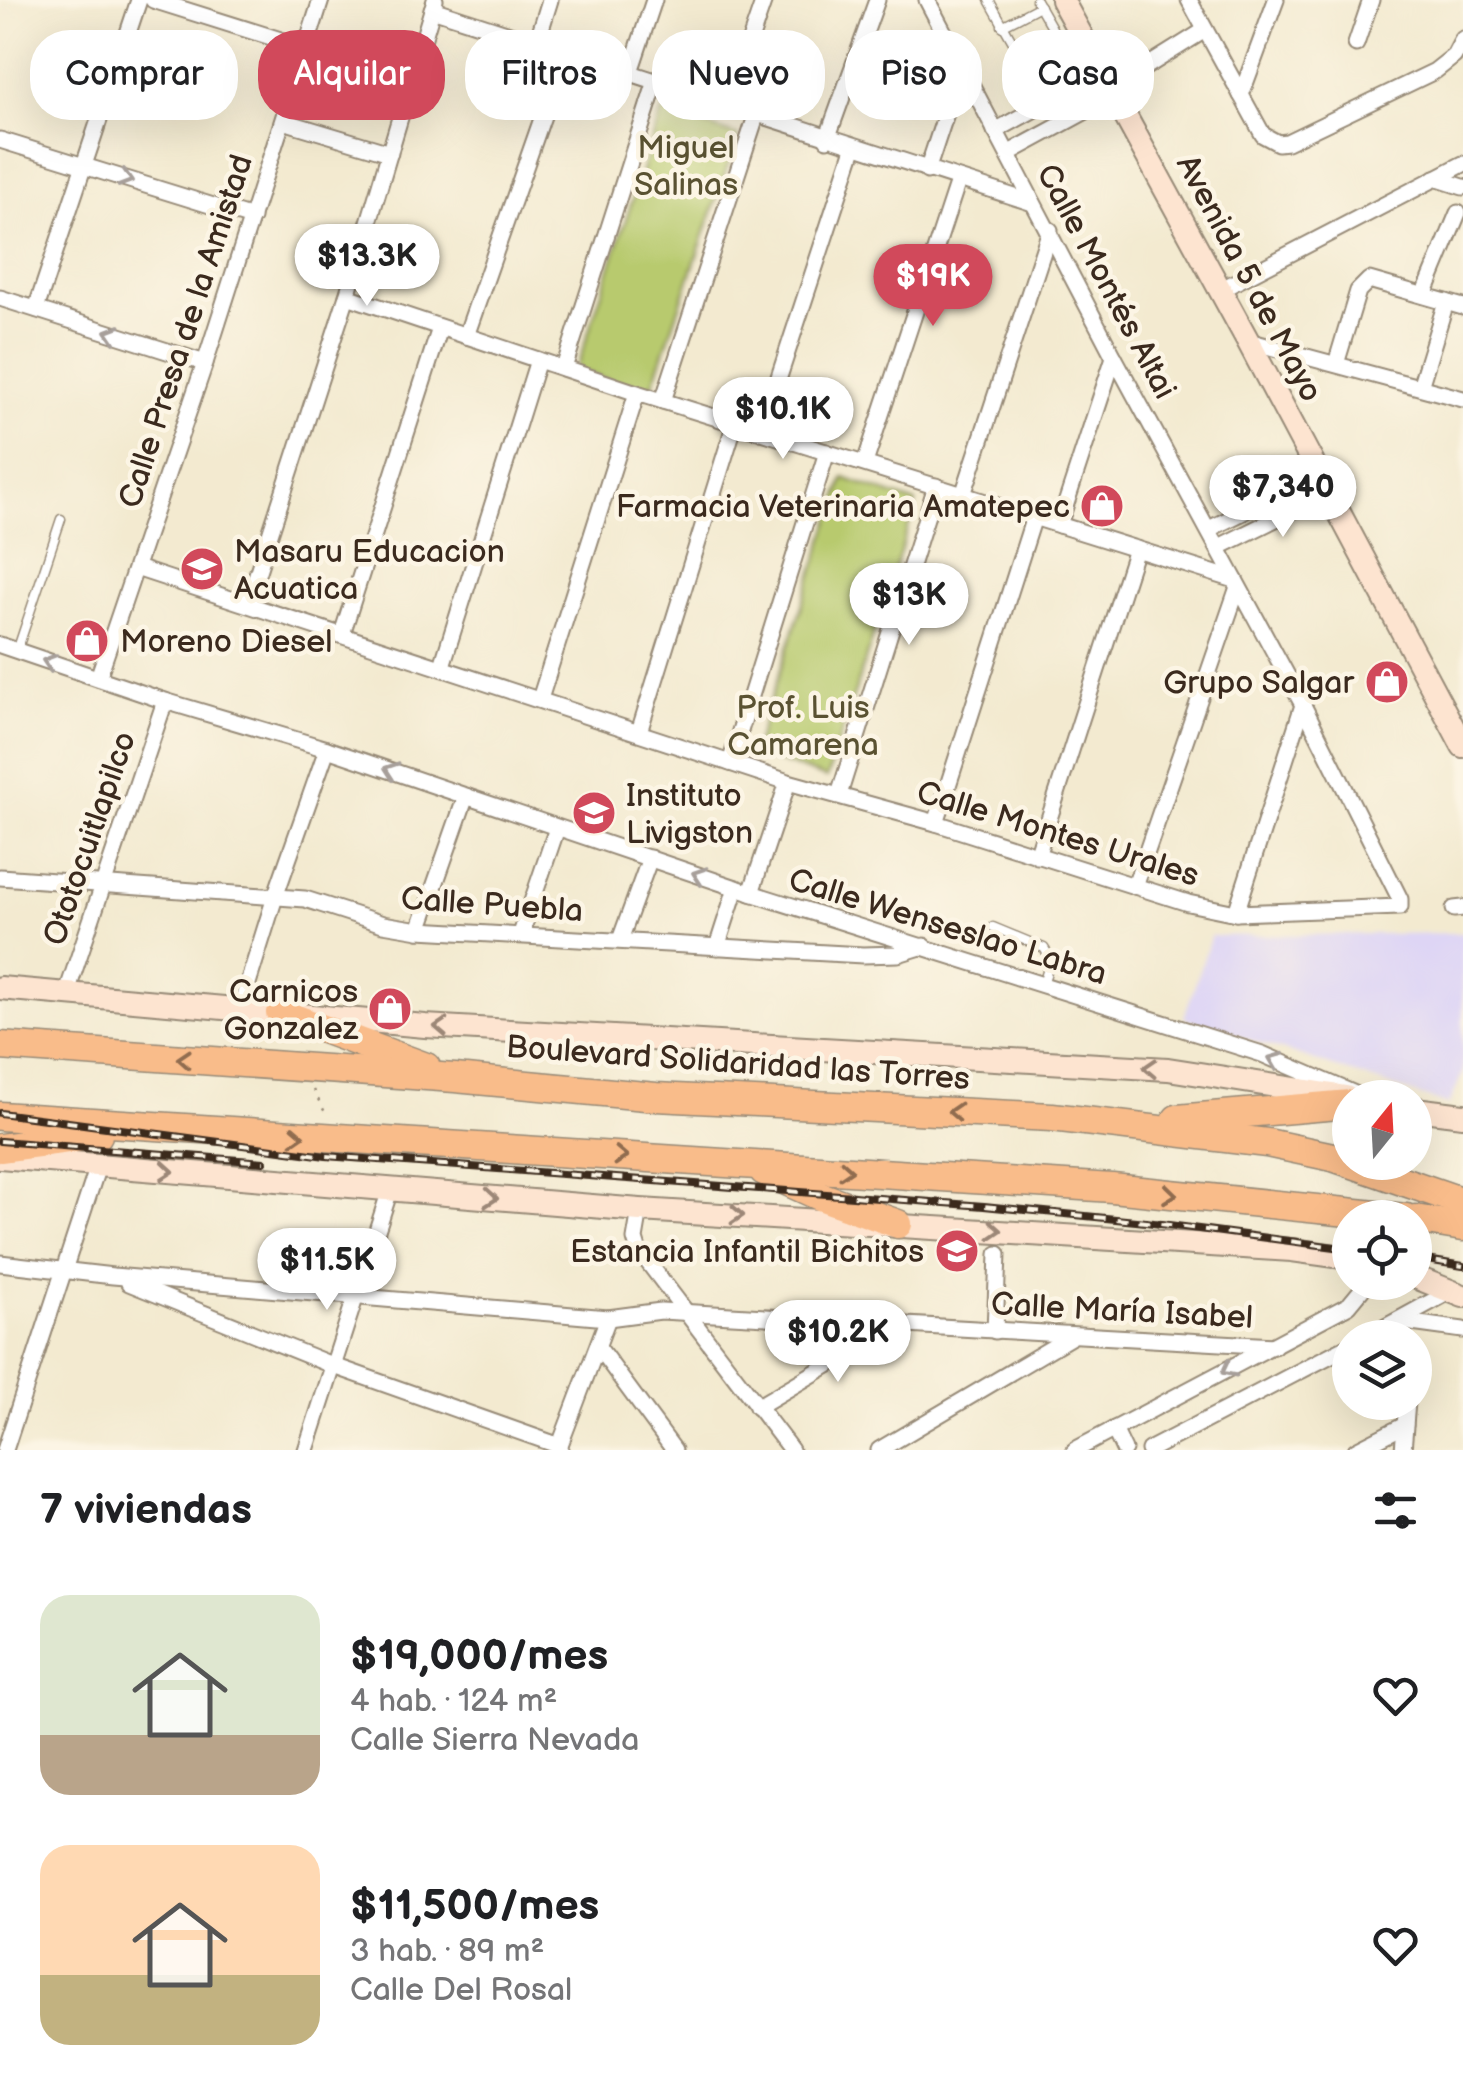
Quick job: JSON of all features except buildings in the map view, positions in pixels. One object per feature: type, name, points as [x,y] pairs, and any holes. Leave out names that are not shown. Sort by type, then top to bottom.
[{"type":"highway","points":[[280,1013],[456,1078]]},
{"type":"highway","name":"Boulevard Solidaridad las Torres","points":[[0,1046],[456,1078],[656,1097],[1052,1117],[1267,1143],[1333,1157],[1463,1202]]},
{"type":"highway","points":[[1052,1117],[1106,1115],[1187,1120],[1332,1103]]},
{"type":"highway","points":[[0,1116],[1112,1188],[1332,1210]]},
{"type":"highway","points":[[0,1148],[165,1129]]},
{"type":"highway","points":[[749,1164],[817,1195],[898,1224]]},
{"type":"highway","points":[[1432,1222],[1463,1227]]},
{"type":"main road","name":"Avenida 5 de Mayo","points":[[1046,2],[1068,30]]},
{"type":"main road","name":"Avenida 5 de Mayo","points":[[1127,120],[1461,740]]},
{"type":"main road","name":"Boulevard Solidaridad las Torres","points":[[0,988],[425,1026],[1168,1069],[1332,1098]]},
{"type":"main road","points":[[1432,1111],[1463,1115]]},
{"type":"main road","points":[[0,1158],[640,1210],[1332,1256]]},
{"type":"main road","points":[[1432,1284],[1457,1294]]},
{"type":"street","points":[[36,309],[140,0]]},
{"type":"street","points":[[153,0],[258,33]]},
{"type":"street","name":"Calle Presa de la Amistad","points":[[312,30],[321,0]]},
{"type":"street","points":[[541,30],[550,0]]},
{"type":"street","points":[[632,66],[654,0]]},
{"type":"street","points":[[754,30],[764,0]]},
{"type":"street","points":[[827,139],[877,0]]},
{"type":"street","name":"Calle Montés Altai","points":[[928,0],[943,30]]},
{"type":"street","points":[[1190,0],[1263,135],[1278,143],[1435,71],[1454,56],[1463,39]]},
{"type":"street","points":[[1241,95],[1276,0]]},
{"type":"street","points":[[1356,44],[1371,0]]},
{"type":"street","points":[[248,602],[347,296],[434,5],[504,30]]},
{"type":"street","points":[[1154,61],[1205,30]]},
{"type":"street","points":[[564,368],[652,93]]},
{"type":"street","name":"Calle Montés Altai","points":[[982,106],[1302,705],[1400,899],[1400,907]]},
{"type":"street","points":[[466,336],[542,120]]},
{"type":"street","points":[[662,401],[755,120]]},
{"type":"street","points":[[768,120],[1033,203]]},
{"type":"street","points":[[927,171],[944,120]]},
{"type":"street","points":[[995,130],[1015,120]]},
{"type":"street","points":[[1008,153],[1069,120]]},
{"type":"street","points":[[283,121],[390,154]]},
{"type":"street","name":"Calle Presa de la Amistad","points":[[98,678],[283,121]]},
{"type":"street","points":[[0,140],[252,218]]},
{"type":"street","points":[[762,432],[854,148]]},
{"type":"street","points":[[1220,290],[1463,164]]},
{"type":"street","points":[[1435,178],[1463,187]]},
{"type":"street","points":[[865,463],[958,181]]},
{"type":"street","points":[[1424,295],[1458,213]]},
{"type":"street","points":[[964,495],[1050,230]]},
{"type":"street","points":[[1336,364],[1363,283],[1376,282],[1463,307]]},
{"type":"street","points":[[347,296],[637,393],[1236,583],[1135,886]]},
{"type":"street","points":[[0,298],[205,362]]},
{"type":"street","points":[[1420,387],[1446,302]]},
{"type":"street","points":[[342,634],[440,328]]},
{"type":"street","points":[[1248,341],[1463,399]]},
{"type":"street","points":[[1059,525],[1114,357]]},
{"type":"street","points":[[442,666],[538,360]]},
{"type":"street","points":[[540,700],[637,393]]},
{"type":"street","points":[[639,732],[735,423]]},
{"type":"street","points":[[730,763],[827,452]]},
{"type":"street","points":[[1209,529],[1323,484]]},
{"type":"street","points":[[1219,548],[1323,484]]},
{"type":"street","points":[[839,795],[936,486]]},
{"type":"street","points":[[936,824],[1034,517]]},
{"type":"street","points":[[1038,856],[1136,549]]},
{"type":"street","name":"Calle Montes Urales","points":[[136,568],[788,782],[1188,903],[1236,913],[1400,907]]},
{"type":"street","name":"Calle Wenseslao Labra","points":[[0,645],[164,701],[328,749],[744,891],[1262,1054],[1332,1084]]},
{"type":"street","name":"Ototocuitlapilco","points":[[67,992],[164,701]]},
{"type":"street","points":[[1236,913],[1302,705]]},
{"type":"street","points":[[240,1009],[274,897],[328,749]]},
{"type":"street","points":[[716,947],[744,891],[788,782]]},
{"type":"street","points":[[419,930],[466,796]]},
{"type":"street","points":[[522,934],[557,828]]},
{"type":"street","points":[[620,940],[650,858]]},
{"type":"street","name":"Calle Puebla","points":[[0,877],[305,899],[382,924],[419,930],[863,955],[898,954],[924,946]]},
{"type":"street","points":[[4,1450],[98,1166]]},
{"type":"street","points":[[306,1450],[390,1190]]},
{"type":"street","points":[[640,1210],[635,1239],[638,1249],[791,1450]]},
{"type":"street","points":[[996,1331],[998,1254]]},
{"type":"street","points":[[0,1263],[113,1276],[334,1366],[559,1448],[608,1318]]},
{"type":"street","name":"Calle María Isabel","points":[[113,1276],[608,1318],[688,1312],[1274,1346]]},
{"type":"street","points":[[1418,1320],[1457,1294]]},
{"type":"street","points":[[1075,1450],[1349,1306],[1354,1300]]},
{"type":"street","points":[[758,1407],[896,1325]]},
{"type":"street","points":[[1432,1328],[1463,1330]]},
{"type":"street","points":[[880,1450],[1072,1336]]},
{"type":"street","points":[[598,1347],[674,1450]]},
{"type":"street","points":[[1150,1450],[1332,1355]]},
{"type":"street","points":[[1403,1450],[1405,1420]]},
{"type":"street","points":[[1356,1450],[1405,1425]]},
{"type":"street","points":[[1114,1429],[1124,1450]]},
{"type":"lane","points":[[989,0],[1005,30]]},
{"type":"lane","points":[[1002,26],[1046,2],[1052,30]]},
{"type":"lane","points":[[16,651],[61,520]]},
{"type":"lane","points":[[994,928],[1044,948],[1049,964],[1043,984]]},
{"type":"path","points":[[300,1067],[339,1138]]},
{"type":"shaded area","points":[[1463,933],[1463,1072],[1449,1105],[1432,1099],[1432,1080],[1373,1080],[1184,1018],[1211,936]]},
{"type":"green space","name":"Miguel Salinas","points":[[659,120],[691,120],[738,136],[650,393],[576,370]]},
{"type":"green space","name":"Prof. Luis Camarena","points":[[844,478],[916,503],[827,778],[753,753]]},
{"type":"railway","points":[[0,1113],[326,1156],[984,1206],[1332,1247]]},
{"type":"railway","points":[[0,1141],[264,1162]]},
{"type":"railway","points":[[1432,1261],[1463,1266]]},
{"type":"place","name":"Farmacia Veterinaria Amatepec","points":[[1102,506]]},
{"type":"place","name":"Masaru Educacion Acuatica","points":[[202,569]]},
{"type":"place","name":"Moreno Diesel","points":[[87,641]]},
{"type":"place","name":"Grupo Salgar","points":[[1387,682]]},
{"type":"place","name":"Instituto Livigston","points":[[594,813]]},
{"type":"place","name":"Carnicos Gonzalez","points":[[390,1009]]},
{"type":"place","name":"Estancia Infantil Bichitos","points":[[957,1251]]}]
